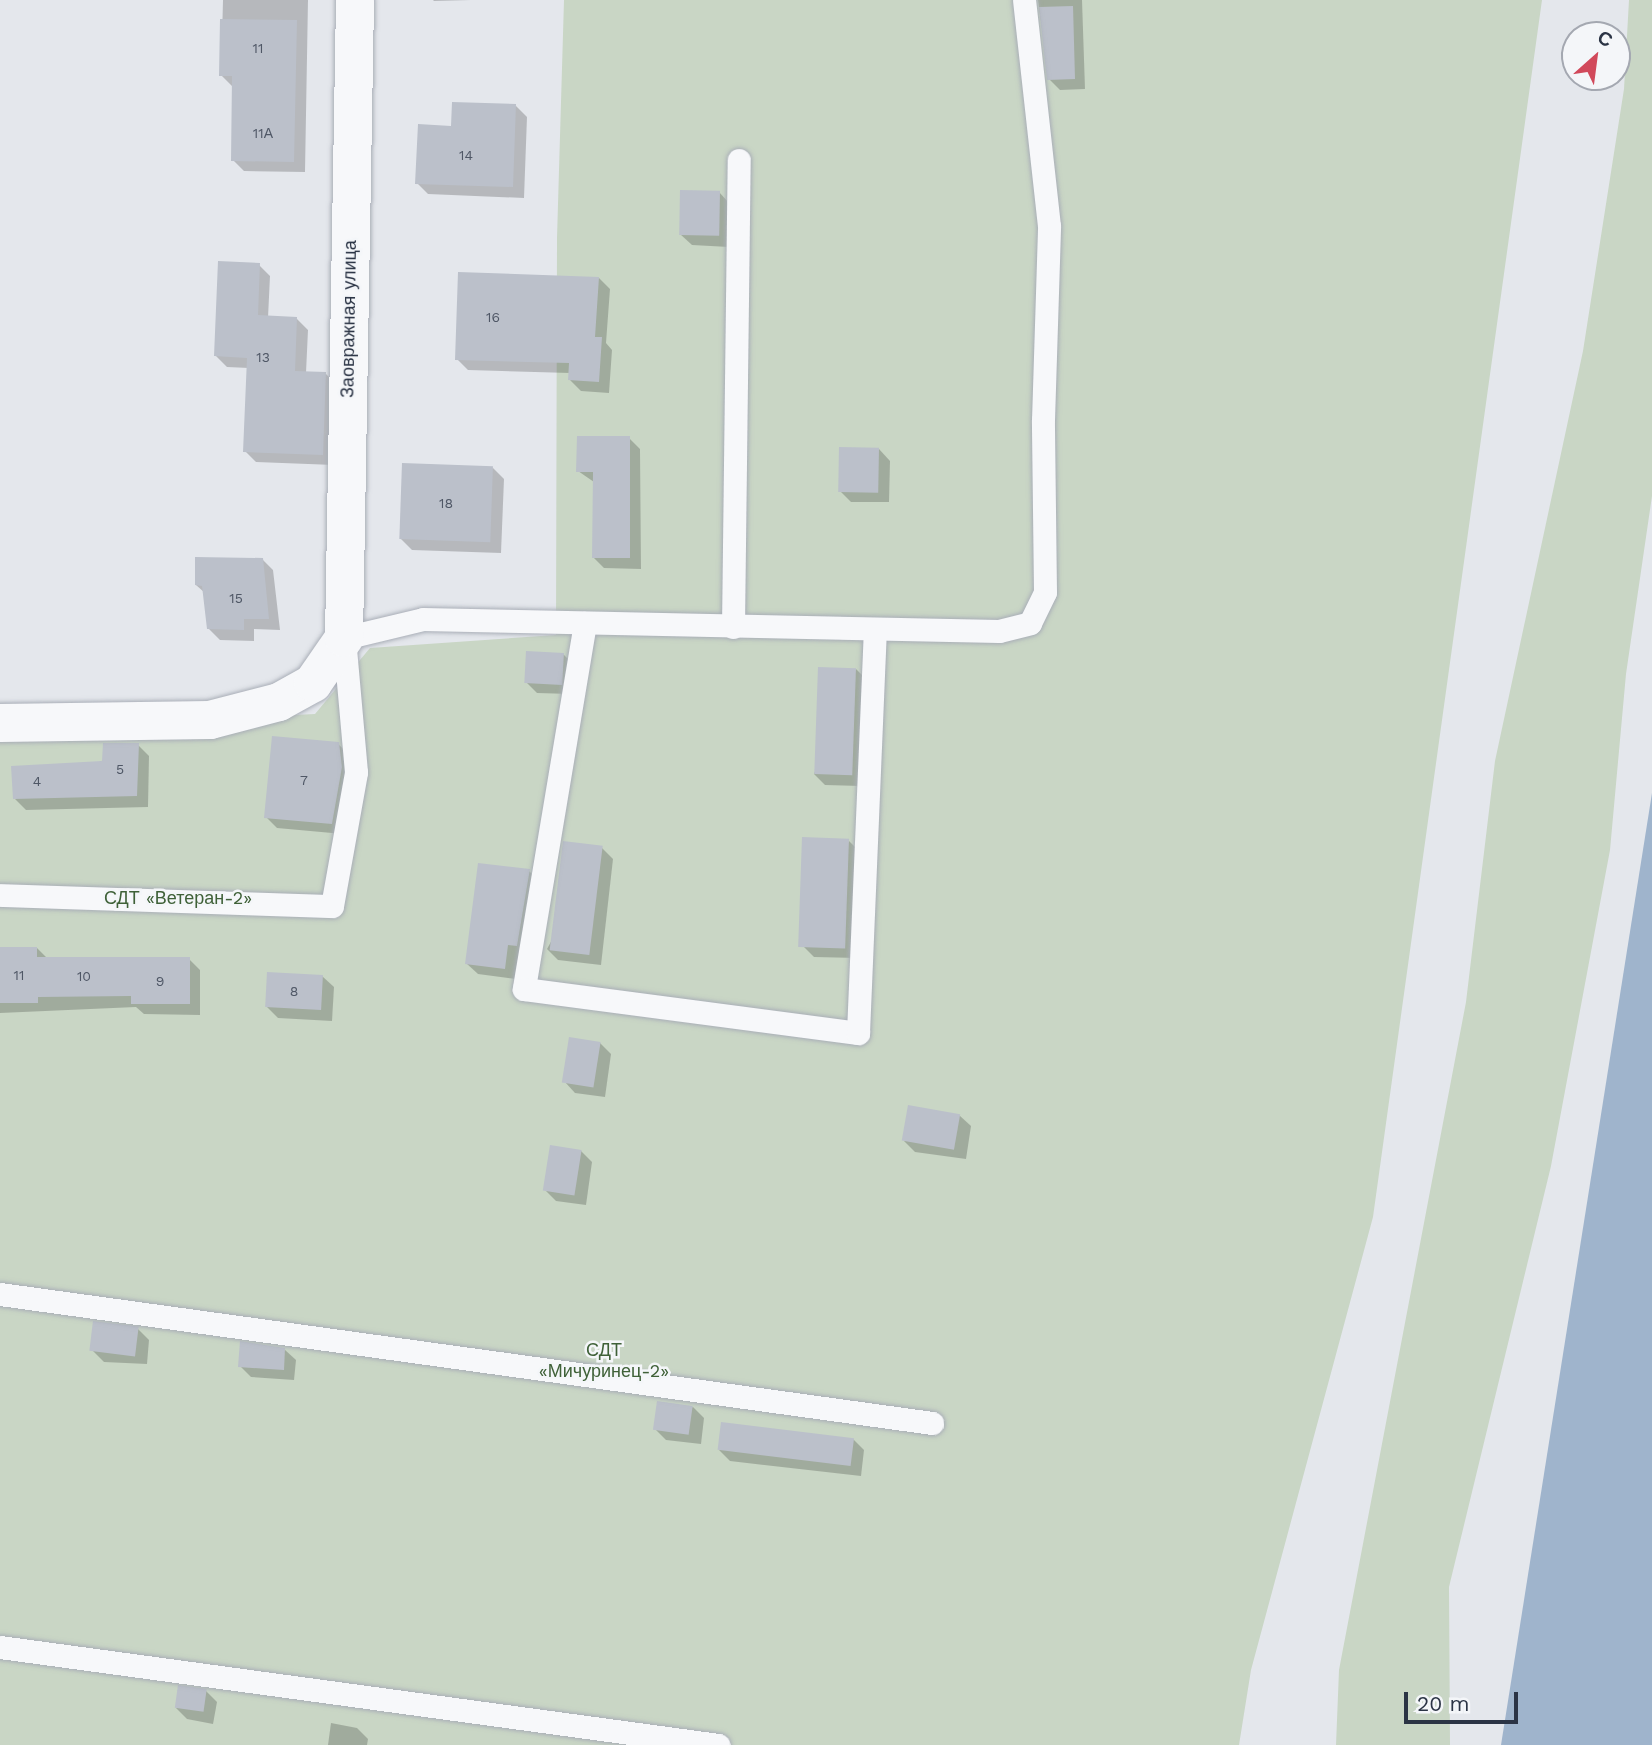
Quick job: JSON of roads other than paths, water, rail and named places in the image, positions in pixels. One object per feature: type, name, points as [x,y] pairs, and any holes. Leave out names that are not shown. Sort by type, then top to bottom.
[{"type":"street","name":"Заовражная улица","points":[[344,638],[355,0]]},
{"type":"street","points":[[0,723],[210,720],[279,702],[313,683],[344,638]]},
{"type":"lane","points":[[0,895],[332,906],[356,772],[344,638],[423,619],[999,631],[1030,623],[1045,592],[1043,420],[1049,226],[1024,0]]},
{"type":"lane","points":[[733,626],[739,160]]},
{"type":"lane","points":[[585,623],[524,989],[858,1033],[875,629]]},
{"type":"lane","points":[[0,1294],[932,1423]]},
{"type":"lane","points":[[0,1647],[718,1745]]},
{"type":"water","points":[[1652,793],[1652,1745],[1501,1745]]},
{"type":"park label","name":"СДТ «Ветеран-2»","points":[[178,898]]},
{"type":"park label","name":"СДТ «Мичуринец-2»","points":[[604,1361]]}]
